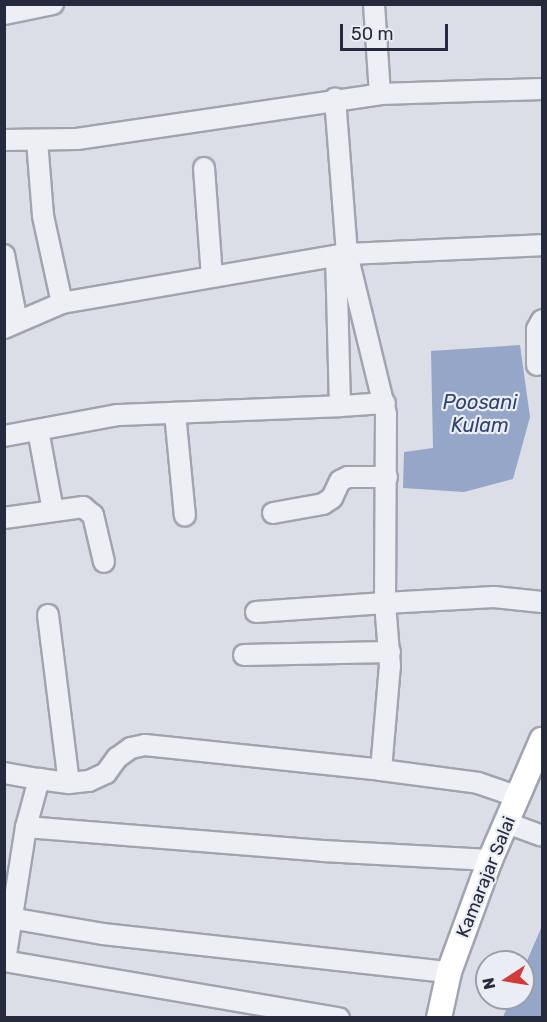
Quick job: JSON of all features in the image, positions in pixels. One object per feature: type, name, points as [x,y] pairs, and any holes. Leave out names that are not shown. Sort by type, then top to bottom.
[{"type":"main road","name":"Kamarajar Salai","points":[[439,1017],[449,972],[490,860],[543,740]]},
{"type":"street","points":[[4,14],[53,4]]},
{"type":"street","points":[[374,4],[380,94]]},
{"type":"street","points":[[5,145],[77,139],[335,98],[380,94],[543,89]]},
{"type":"street","points":[[335,98],[342,255],[338,329],[340,406]]},
{"type":"street","points":[[37,141],[43,216],[62,303]]},
{"type":"street","points":[[204,168],[212,277]]},
{"type":"street","points":[[4,255],[11,325],[62,303],[342,255],[543,246]]},
{"type":"street","points":[[342,255],[365,325],[385,403],[387,477],[385,603],[390,652],[381,770]]},
{"type":"street","points":[[537,365],[537,328],[543,320]]},
{"type":"street","points":[[338,329],[365,325]]},
{"type":"street","points":[[4,436],[117,415],[385,403]]},
{"type":"street","points":[[175,413],[185,516]]},
{"type":"street","points":[[38,430],[53,511]]},
{"type":"street","points":[[273,513],[323,504],[348,477],[387,477]]},
{"type":"street","points":[[4,518],[83,507],[90,510],[104,562]]},
{"type":"street","points":[[256,612],[494,597],[543,602]]},
{"type":"street","points":[[48,615],[69,783]]},
{"type":"street","points":[[244,655],[390,652]]},
{"type":"street","points":[[4,773],[69,783],[89,781],[106,773],[117,758],[145,746],[381,770],[478,783],[519,797]]},
{"type":"street","points":[[39,779],[26,827],[8,917],[5,961],[339,1017]]},
{"type":"street","points":[[507,823],[543,836]]},
{"type":"street","points":[[26,827],[324,851],[490,860]]},
{"type":"street","points":[[8,917],[103,934],[449,972]]},
{"type":"water","name":"Poosani Kulam","points":[[520,345],[530,417],[513,479],[464,492],[403,488],[404,452],[433,448],[431,351]]},
{"type":"water","points":[[542,926],[542,1017],[503,1017],[506,1010],[535,1010],[535,950],[532,950]]}]
